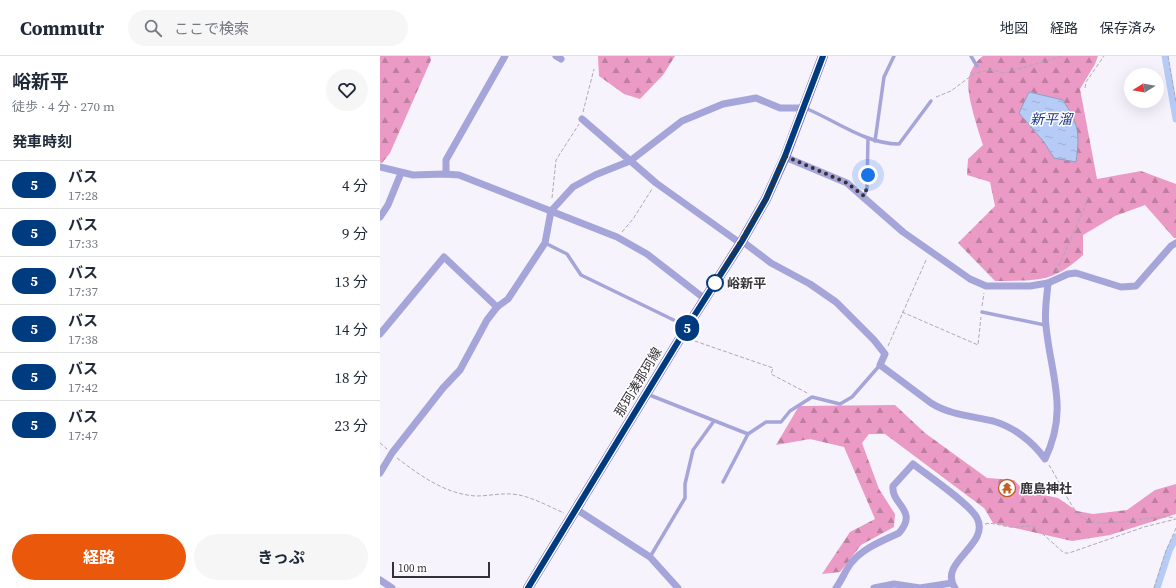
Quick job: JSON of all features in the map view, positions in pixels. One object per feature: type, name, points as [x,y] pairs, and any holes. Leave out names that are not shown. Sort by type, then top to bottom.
[{"type":"main road","name":"那珂湊那珂線","points":[[528,588],[766,199],[785,156],[823,56]]},
{"type":"street","points":[[446,174],[446,160],[505,56]]},
{"type":"street","points":[[380,473],[392,454],[443,388],[460,370],[481,329],[496,307],[508,299],[545,243],[551,211],[573,187],[594,175],[630,161],[682,121],[723,104],[756,98],[780,108],[804,108]]},
{"type":"street","points":[[582,119],[656,183],[771,263],[810,284],[836,302],[874,340],[884,354],[880,365],[940,408],[992,421],[1010,428],[1031,443],[1045,459],[1053,441],[1058,403],[1046,325],[1048,283]]},
{"type":"street","points":[[785,156],[847,183],[864,196],[886,219],[970,279],[984,285],[1030,286],[1048,283],[1068,274],[1076,273],[1116,286],[1129,288],[1136,286],[1171,246],[1176,243]]},
{"type":"street","points":[[380,167],[401,174],[413,176],[446,174],[471,178],[617,237],[647,254],[705,299]]},
{"type":"street","points":[[380,217],[388,206],[401,174]]},
{"type":"street","points":[[380,334],[444,257],[496,307]]},
{"type":"street","points":[[836,588],[850,565],[858,556],[865,550],[899,533],[903,528],[907,516],[905,510],[892,490],[893,486],[913,464],[977,516],[980,525],[976,538],[952,572],[954,586],[920,588],[894,584],[874,588]]},
{"type":"street","points":[[574,513],[650,557],[678,588]]},
{"type":"street","points":[[380,580],[392,588]]},
{"type":"lane","points":[[875,141],[884,77],[894,56]]},
{"type":"lane","points":[[970,56],[977,66]]},
{"type":"lane","points":[[804,108],[875,141],[886,144],[899,144],[931,101]]},
{"type":"lane","points":[[864,196],[867,188],[868,138]]},
{"type":"lane","points":[[545,243],[567,254],[581,275],[670,317],[687,327]]},
{"type":"lane","points":[[982,312],[1046,325]]},
{"type":"lane","points":[[723,482],[748,434],[766,422],[781,422],[790,411],[812,397],[840,404],[852,397],[880,365]]},
{"type":"lane","points":[[646,394],[748,434]]},
{"type":"lane","points":[[650,557],[685,498],[685,484],[693,450],[714,421]]},
{"type":"path","points":[[931,101],[944,93],[951,91],[976,73],[992,70],[1004,73],[1064,56]]},
{"type":"path","points":[[1085,88],[1086,82],[1104,56]]},
{"type":"path","points":[[1168,56],[1176,104]]},
{"type":"path","points":[[551,211],[556,160],[582,119],[594,69]]},
{"type":"path","points":[[617,237],[633,219],[656,183]]},
{"type":"path","points":[[1055,274],[1084,209],[1088,196]]},
{"type":"path","points":[[884,354],[918,274],[930,251]]},
{"type":"path","points":[[902,312],[978,345],[984,285]]},
{"type":"path","points":[[681,337],[773,368],[771,374],[815,397]]},
{"type":"path","points":[[380,443],[392,454],[425,478],[449,491],[476,496],[509,493],[521,495],[574,513]]},
{"type":"path","points":[[1045,459],[1079,514],[1088,520],[1114,523],[1143,518],[1176,518]]},
{"type":"path","points":[[980,525],[990,523],[1010,527],[1035,527],[1064,553],[1069,553],[1176,518]]},
{"type":"path","points":[[1154,588],[1166,551],[1176,528]]},
{"type":"green space","points":[[380,56],[430,56],[431,60],[390,153],[382,163],[380,162]]},
{"type":"green space","points":[[598,56],[675,56],[663,75],[640,99],[624,94],[599,76]]},
{"type":"green space","points":[[983,56],[1098,56],[1080,89],[1097,179],[1141,171],[1176,184],[1176,238],[1174,238],[1145,205],[1115,216],[1083,235],[1083,255],[1062,271],[1052,276],[1032,280],[995,281],[958,243],[995,206],[990,182],[967,175],[968,159],[983,145],[973,111],[968,84],[971,71],[976,62]],"holes":[[[1029,92],[1063,100],[1073,117],[1054,158],[1044,142],[1019,113]]]},
{"type":"green space","points":[[895,405],[925,433],[987,478],[1014,480],[1024,491],[1058,498],[1077,511],[1093,514],[1127,510],[1155,490],[1176,484],[1176,514],[1110,535],[1072,541],[993,523],[984,508],[885,434],[869,434],[862,443],[879,489],[895,514],[894,527],[861,545],[840,572],[822,574],[850,532],[875,519],[844,447],[810,439],[776,445],[799,406]]},
{"type":"water","name":"新平溜","points":[[1029,92],[1063,100],[1072,116],[1077,130],[1078,143],[1076,162],[1054,158],[1044,142],[1019,113]]},
{"type":"waterway","points":[[1165,56],[1176,119]]},
{"type":"waterway","points":[[1157,588],[1169,551],[1176,537]]},
{"type":"bus line","name":"5","points":[[528,588],[687,327],[742,241],[766,199],[785,156],[823,56]]},
{"type":"place","name":"峪新平","points":[[715,283]]},
{"type":"place","name":"鹿島神社","points":[[1007,488]]},
{"type":"route","points":[[715,283],[712,288],[742,241],[766,199],[785,156],[847,183],[864,196],[867,188],[868,175]]}]
